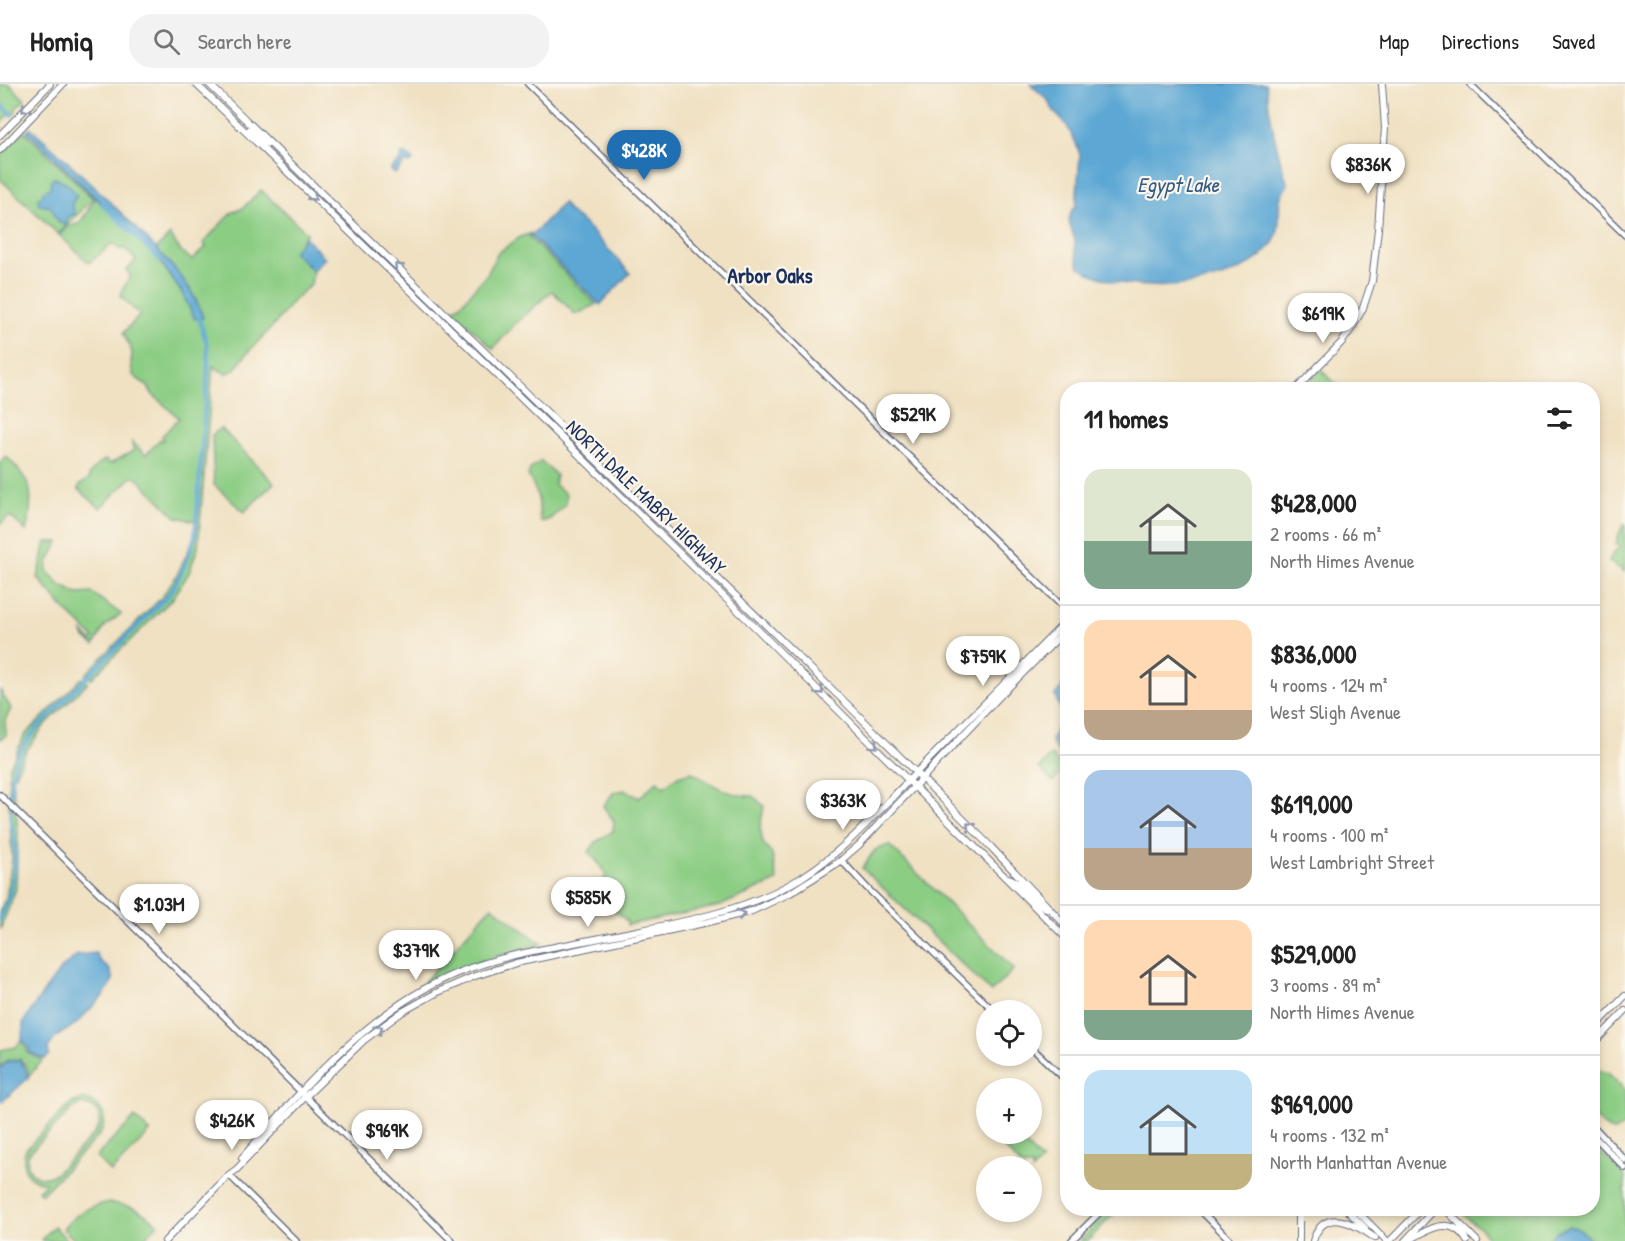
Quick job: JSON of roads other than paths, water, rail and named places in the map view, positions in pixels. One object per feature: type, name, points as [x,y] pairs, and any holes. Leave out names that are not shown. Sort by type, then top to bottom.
[{"type":"main road","points":[[0,143],[1,133],[50,84]]},
{"type":"main road","points":[[0,150],[63,84]]},
{"type":"main road","name":"NORTH DALE MABRY HIGHWAY","points":[[196,84],[712,584],[1060,931]]},
{"type":"main road","name":"NORTH DALE MABRY HIGHWAY","points":[[210,84],[922,778],[1060,920]]},
{"type":"main road","points":[[1303,382],[1342,342],[1353,326],[1363,308],[1372,281],[1385,129],[1382,84]]},
{"type":"main road","points":[[232,119],[239,121],[267,145],[272,144]]},
{"type":"main road","points":[[271,157],[277,154],[299,175],[304,176]]},
{"type":"main road","points":[[409,289],[431,304],[438,306]]},
{"type":"main road","points":[[440,319],[448,322],[483,355],[491,357]]},
{"type":"main road","points":[[511,389],[522,393],[547,418],[557,422]]},
{"type":"main road","points":[[636,510],[641,511],[654,523],[662,525]]},
{"type":"main road","points":[[665,539],[675,543],[712,580],[721,583]]},
{"type":"main road","points":[[712,584],[724,592],[753,620],[764,624]]},
{"type":"main road","points":[[165,1241],[237,1169],[360,1033],[389,1010],[457,973],[508,958],[708,915],[749,903],[787,886],[834,854],[864,828],[908,780],[1060,627]]},
{"type":"main road","points":[[758,630],[769,634],[807,672],[815,674]]},
{"type":"main road","points":[[303,1095],[389,1020],[414,1004],[462,981],[516,963],[752,911],[790,893],[841,860],[881,823],[998,698],[1060,636]]},
{"type":"main road","points":[[841,860],[842,854],[860,838],[864,828]]},
{"type":"main road","points":[[806,883],[829,863],[834,854]]},
{"type":"main road","points":[[988,860],[1003,868],[1010,868]]},
{"type":"main road","points":[[1005,877],[1014,879],[1039,904],[1052,911]]},
{"type":"main road","points":[[1600,1022],[1625,996]]},
{"type":"main road","points":[[1600,1037],[1625,1011]]},
{"type":"main road","points":[[1299,1216],[1299,1241]]},
{"type":"main road","points":[[1354,1216],[1378,1238]]},
{"type":"main road","points":[[1361,1216],[1378,1238]]},
{"type":"main road","points":[[1312,1241],[1325,1223],[1338,1220],[1389,1241],[1414,1216]]},
{"type":"main road","points":[[1406,1241],[1429,1216]]},
{"type":"main road","points":[[1452,1216],[1477,1241]]},
{"type":"main road","points":[[1455,1216],[1457,1221]]},
{"type":"main road","points":[[1406,1241],[1429,1229],[1445,1225],[1456,1229],[1467,1241]]},
{"type":"street","points":[[528,84],[1060,604]]},
{"type":"street","points":[[1470,84],[1625,235]]},
{"type":"street","points":[[0,795],[452,1241]]},
{"type":"street","points":[[841,860],[983,1000]]},
{"type":"street","points":[[1042,1057],[1060,1074]]},
{"type":"street","points":[[1600,1136],[1606,1144]]},
{"type":"street","points":[[1600,1140],[1623,1160],[1625,1168]]},
{"type":"street","points":[[229,1175],[296,1241]]},
{"type":"street","points":[[1071,1241],[1096,1216]]},
{"type":"street","points":[[1206,1216],[1232,1241]]},
{"type":"water","name":"Egypt Lake","points":[[1030,84],[1266,84],[1274,134],[1288,184],[1280,200],[1274,241],[1258,258],[1236,271],[1210,280],[1182,285],[1125,284],[1100,277],[1079,267],[1069,221],[1071,212],[1076,206],[1080,155],[1066,124],[1055,113],[1047,99]]},
{"type":"water","points":[[31,128],[101,193],[169,262],[192,294],[203,318],[195,319],[182,293],[158,258],[27,131]]},
{"type":"water","points":[[405,153],[413,160],[409,164],[406,162],[395,174],[390,170]]},
{"type":"water","points":[[53,178],[69,185],[77,196],[72,203],[75,214],[67,218],[67,225],[59,221],[51,207],[39,205],[38,197],[50,188]]},
{"type":"water","points":[[563,203],[568,211],[584,223],[630,273],[600,305],[531,236]]},
{"type":"water","points":[[305,237],[325,258],[313,270],[293,252]]},
{"type":"water","points":[[1060,689],[1060,707],[1059,706],[1055,695]]},
{"type":"water","points":[[1060,724],[1060,752],[1051,740]]},
{"type":"water","points":[[96,953],[99,960],[110,970],[113,980],[104,995],[76,1024],[56,1037],[48,1048],[49,1055],[45,1059],[29,1052],[28,1046],[22,1040],[23,1023],[38,1000],[60,970],[77,955]]},
{"type":"water","points":[[8,1061],[20,1061],[28,1078],[2,1102],[0,1101],[0,1069]]},
{"type":"water","points":[[1569,1226],[1580,1229],[1592,1241],[1547,1241],[1557,1231]]},
{"type":"waterway","points":[[0,104],[12,115]]},
{"type":"waterway","points":[[102,204],[161,261]]},
{"type":"waterway","points":[[10,801],[13,770],[19,754],[30,737],[169,594],[187,559],[195,536],[208,368],[207,345],[198,314]]},
{"type":"waterway","points":[[0,919],[14,870],[15,850],[10,811]]},
{"type":"district","name":"Arbor Oaks","points":[[770,276]]}]
